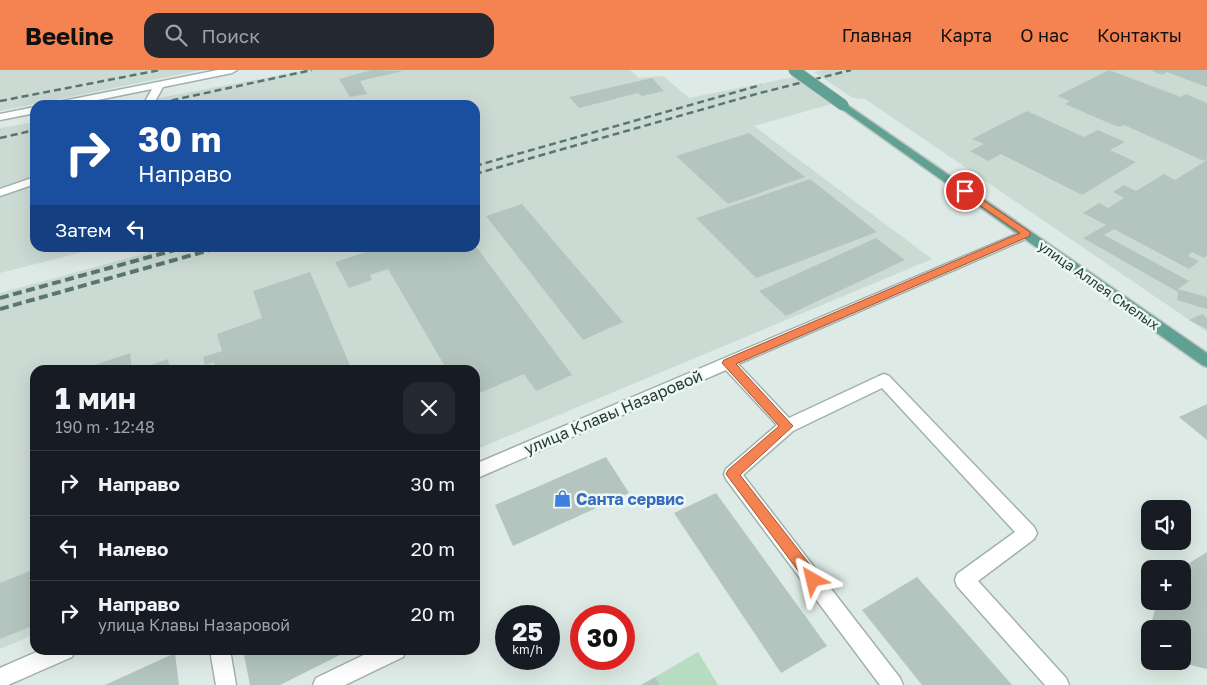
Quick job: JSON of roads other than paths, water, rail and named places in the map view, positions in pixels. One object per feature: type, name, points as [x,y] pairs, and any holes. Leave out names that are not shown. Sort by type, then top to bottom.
[{"type":"main road","name":"улица Аллея Смелых","points":[[794,70],[1207,361]]},
{"type":"street","points":[[83,100],[232,70]]},
{"type":"street","points":[[151,100],[159,85]]},
{"type":"street","points":[[0,116],[30,111]]},
{"type":"street","points":[[0,193],[30,182]]},
{"type":"street","name":"улица Клавы Назаровой","points":[[480,470],[1026,234]]},
{"type":"street","points":[[728,363],[787,426]]},
{"type":"street","points":[[893,685],[732,474],[787,426],[884,380],[1028,533],[964,580],[1059,685]]},
{"type":"street","points":[[0,678],[53,655]]},
{"type":"street","points":[[221,655],[226,685]]},
{"type":"street","points":[[323,685],[386,655]]},
{"type":"railway","points":[[0,101],[160,70]]},
{"type":"railway","points":[[173,100],[312,70]]},
{"type":"railway","points":[[480,173],[760,93],[851,70]]},
{"type":"railway","points":[[480,165],[761,85]]},
{"type":"railway","points":[[0,138],[30,131]]},
{"type":"railway","points":[[0,298],[167,252]]},
{"type":"railway","points":[[0,309],[203,252]]},
{"type":"place","name":"Санта сервис","points":[[562,499]]}]
